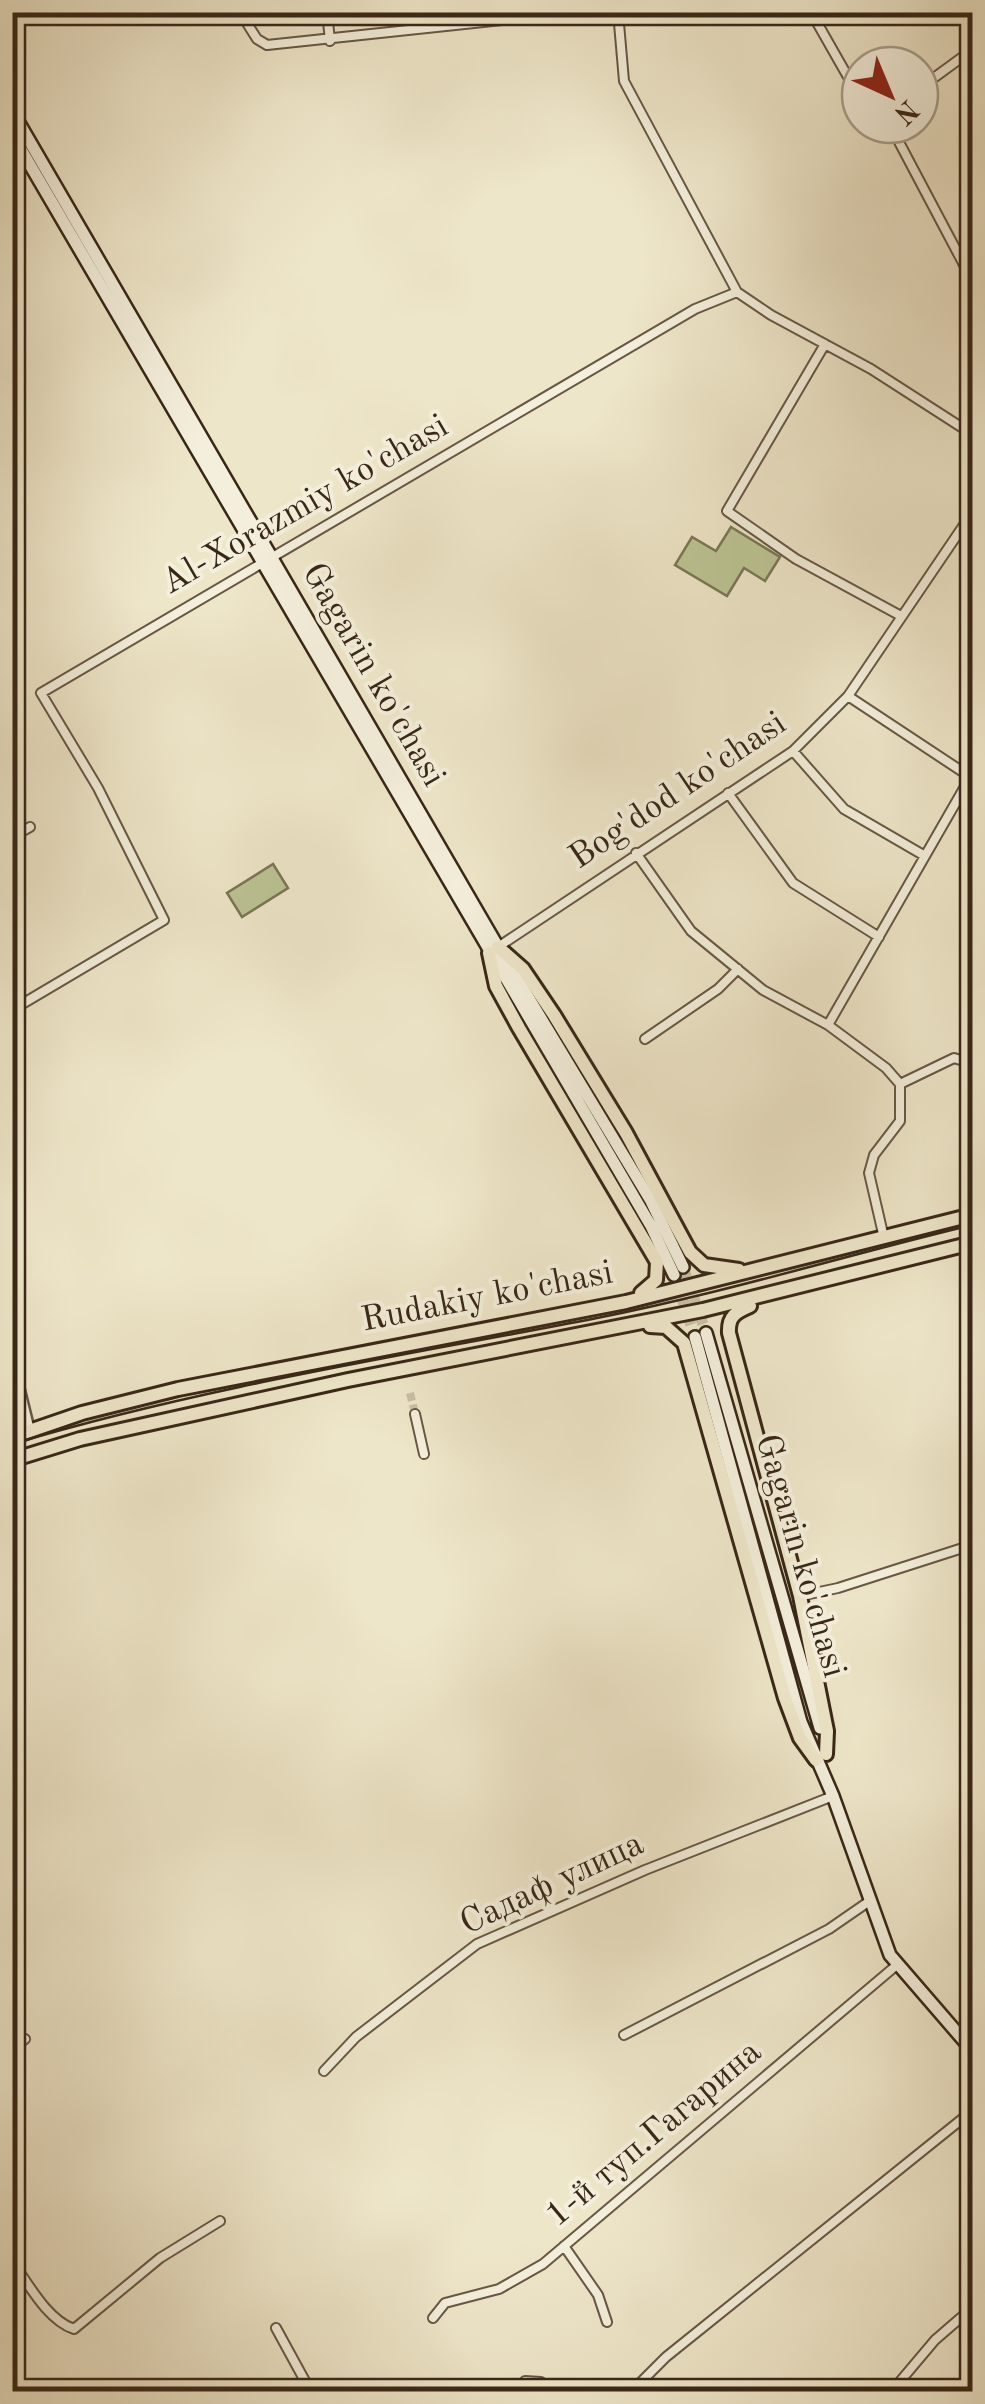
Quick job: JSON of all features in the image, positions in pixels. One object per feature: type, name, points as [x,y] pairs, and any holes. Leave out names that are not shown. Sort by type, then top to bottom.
[{"type":"main road","name":"Gagarin ko'chasi","points":[[12,111],[274,558],[494,950]]},
{"type":"main road","name":"Gagarin ko'chasi","points":[[12,134],[262,565],[494,950],[651,1200],[678,1271]]},
{"type":"main road","points":[[494,950],[522,969],[554,1015],[626,1133],[694,1258],[710,1267],[756,1270]]},
{"type":"main road","points":[[494,950],[496,986],[657,1262],[658,1274],[653,1285],[626,1302]]},
{"type":"main road","name":"Rudakiy ko'chasi","points":[[12,1437],[82,1413],[178,1389],[626,1302],[972,1215]]},
{"type":"main road","name":"Rudakiy ko'chasi","points":[[12,1460],[80,1439],[787,1290],[972,1243]]},
{"type":"main road","points":[[832,1252],[836,1277]]},
{"type":"main road","points":[[627,1325],[666,1328],[684,1343],[785,1698],[800,1738],[821,1757],[827,1731],[800,1596],[728,1326],[735,1312],[787,1290]]},
{"type":"main road","points":[[455,1333],[460,1358]]},
{"type":"main road","name":"Gagarin ko'chasi","points":[[700,1335],[796,1704],[821,1757],[890,1956],[972,2050]]},
{"type":"street","points":[[240,12],[257,39],[268,45],[330,41],[522,15],[579,12]]},
{"type":"street","points":[[327,12],[330,41]]},
{"type":"street","points":[[618,12],[624,80],[737,292],[771,315],[871,369],[972,434]]},
{"type":"street","points":[[811,12],[840,63]]},
{"type":"street","points":[[940,73],[972,50]]},
{"type":"street","points":[[901,145],[972,280]]},
{"type":"street","name":"Al-Xorazmiy ko'chasi","points":[[13,1007],[164,920],[98,788],[41,692],[695,309],[737,292]]},
{"type":"street","points":[[825,344],[727,512],[796,559],[901,616]]},
{"type":"street","name":"Bog'dod ko'chasi","points":[[494,950],[793,751],[848,696],[972,513]]},
{"type":"street","points":[[828,1025],[972,777],[848,696]]},
{"type":"street","points":[[793,751],[844,808],[925,856]]},
{"type":"street","points":[[728,793],[793,882],[879,937]]},
{"type":"street","points":[[12,838],[30,827]]},
{"type":"street","points":[[636,853],[692,932],[762,990],[828,1025],[886,1068],[900,1084],[900,1122],[874,1156],[869,1173],[884,1238]]},
{"type":"street","points":[[645,1039],[738,970]]},
{"type":"street","points":[[900,1084],[954,1058],[972,1062]]},
{"type":"street","points":[[12,1362],[29,1431]]},
{"type":"street","points":[[415,1414],[424,1454]]},
{"type":"street","points":[[800,1596],[838,1588],[972,1544]]},
{"type":"street","name":"Садаф улица","points":[[324,2070],[356,2037],[477,1944],[645,1870],[833,1796]]},
{"type":"street","points":[[624,2036],[829,1929],[870,1900]]},
{"type":"street","name":"1-й туп.Гагарина","points":[[432,2318],[445,2303],[499,2289],[543,2264],[898,1964]]},
{"type":"street","points":[[12,2049],[25,2038]]},
{"type":"street","points":[[628,2392],[666,2357],[972,2111]]},
{"type":"street","points":[[12,2261],[37,2297],[66,2326],[74,2328],[160,2258],[220,2221]]},
{"type":"street","points":[[564,2246],[598,2295],[606,2322]]},
{"type":"street","points":[[887,2392],[898,2385],[935,2340],[972,2308]]},
{"type":"street","points":[[276,2328],[311,2392]]},
{"type":"street","points":[[525,2381],[542,2382],[553,2392]]},
{"type":"green space","points":[[731,527],[780,557],[765,581],[744,568],[727,596],[675,565],[692,537],[716,551]]},
{"type":"green space","points":[[273,864],[288,888],[242,917],[227,893]]},
{"type":"tunnel","points":[[683,1267],[706,1333]]},
{"type":"tunnel","points":[[677,1283],[695,1337]]},
{"type":"tunnel","points":[[410,1393],[415,1414]]},
{"type":"tram line","points":[[12,1444],[230,1389],[644,1308],[972,1225]]}]
